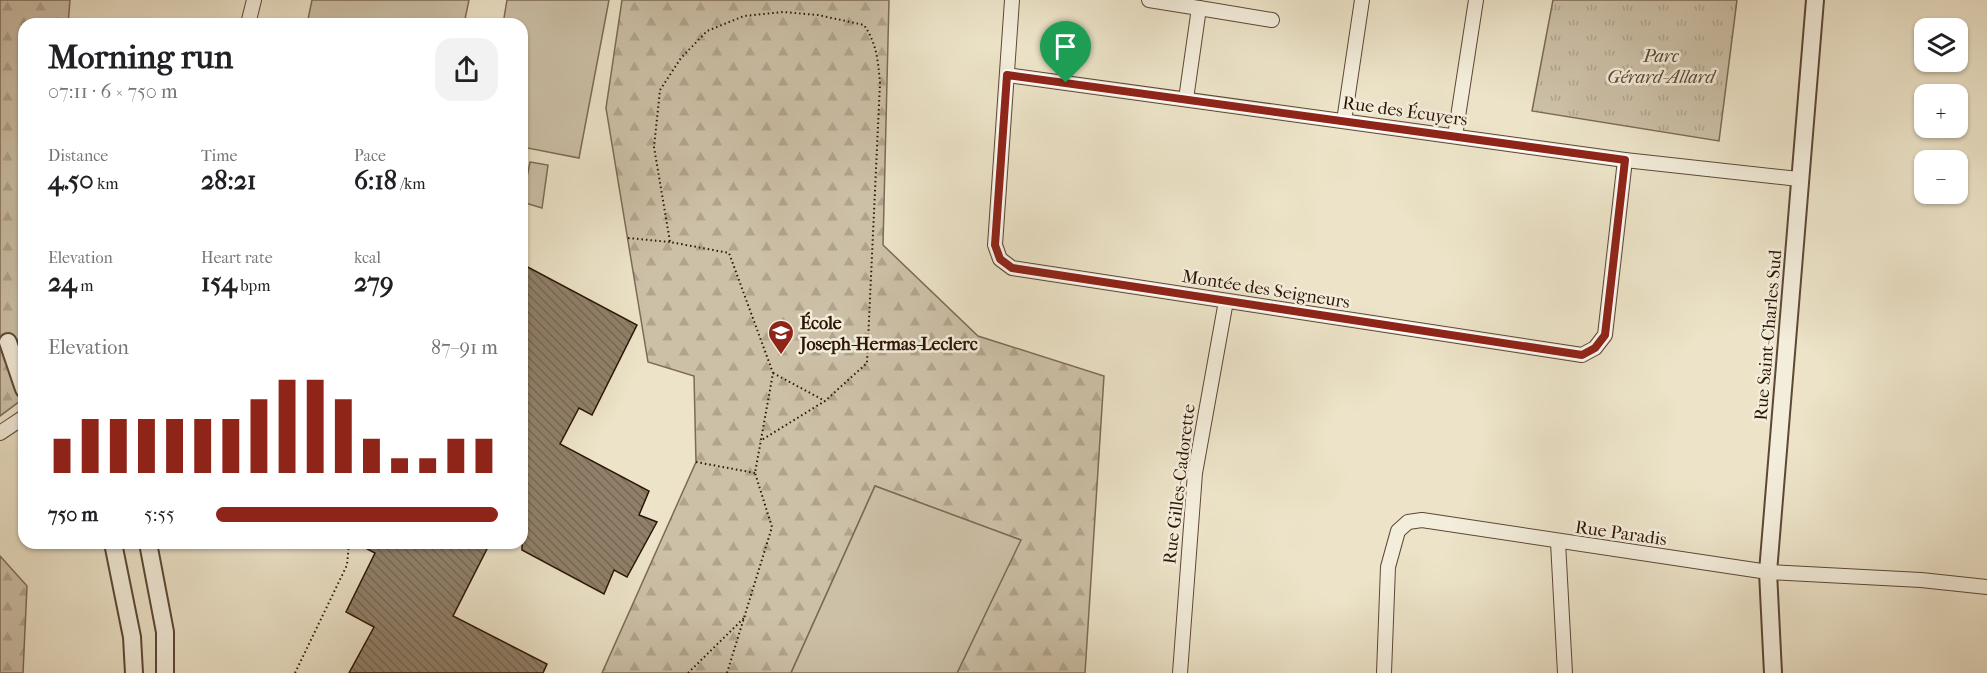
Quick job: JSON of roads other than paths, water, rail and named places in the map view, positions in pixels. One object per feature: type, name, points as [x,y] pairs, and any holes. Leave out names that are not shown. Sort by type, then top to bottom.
[{"type":"street","points":[[250,18],[254,0]]},
{"type":"street","name":"Montée des Seigneurs","points":[[1012,0],[995,245],[1000,259],[1012,268],[1582,355],[1595,348],[1605,335],[1625,160]]},
{"type":"street","points":[[1149,0],[1272,20]]},
{"type":"street","points":[[1344,121],[1362,0]]},
{"type":"street","points":[[1455,136],[1476,0]]},
{"type":"street","name":"Rue Saint-Charles Sud","points":[[1773,673],[1768,572],[1815,0]]},
{"type":"street","points":[[1186,99],[1199,8]]},
{"type":"street","name":"Rue des Écuyers","points":[[1007,75],[1625,160],[1800,178]]},
{"type":"street","name":"Rue Gilles-Cadorette","points":[[1180,673],[1195,473],[1226,301]]},
{"type":"street","points":[[4,338],[18,352]]},
{"type":"street","points":[[4,338],[18,374]]},
{"type":"street","points":[[0,433],[18,421]]},
{"type":"street","name":"Rue Paradis","points":[[1384,673],[1388,567],[1398,531],[1408,522],[1422,520],[1768,572],[1921,580],[1987,587]]},
{"type":"street","points":[[1558,542],[1565,673]]},
{"type":"street","points":[[114,549],[132,637],[134,673]]},
{"type":"street","points":[[149,549],[165,632],[165,673]]},
{"type":"place","name":"École Joseph-Hermas-Leclerc","points":[[781,356]]},
{"type":"park label","name":"Parc Gérard-Allard","points":[[1661,66]]}]
